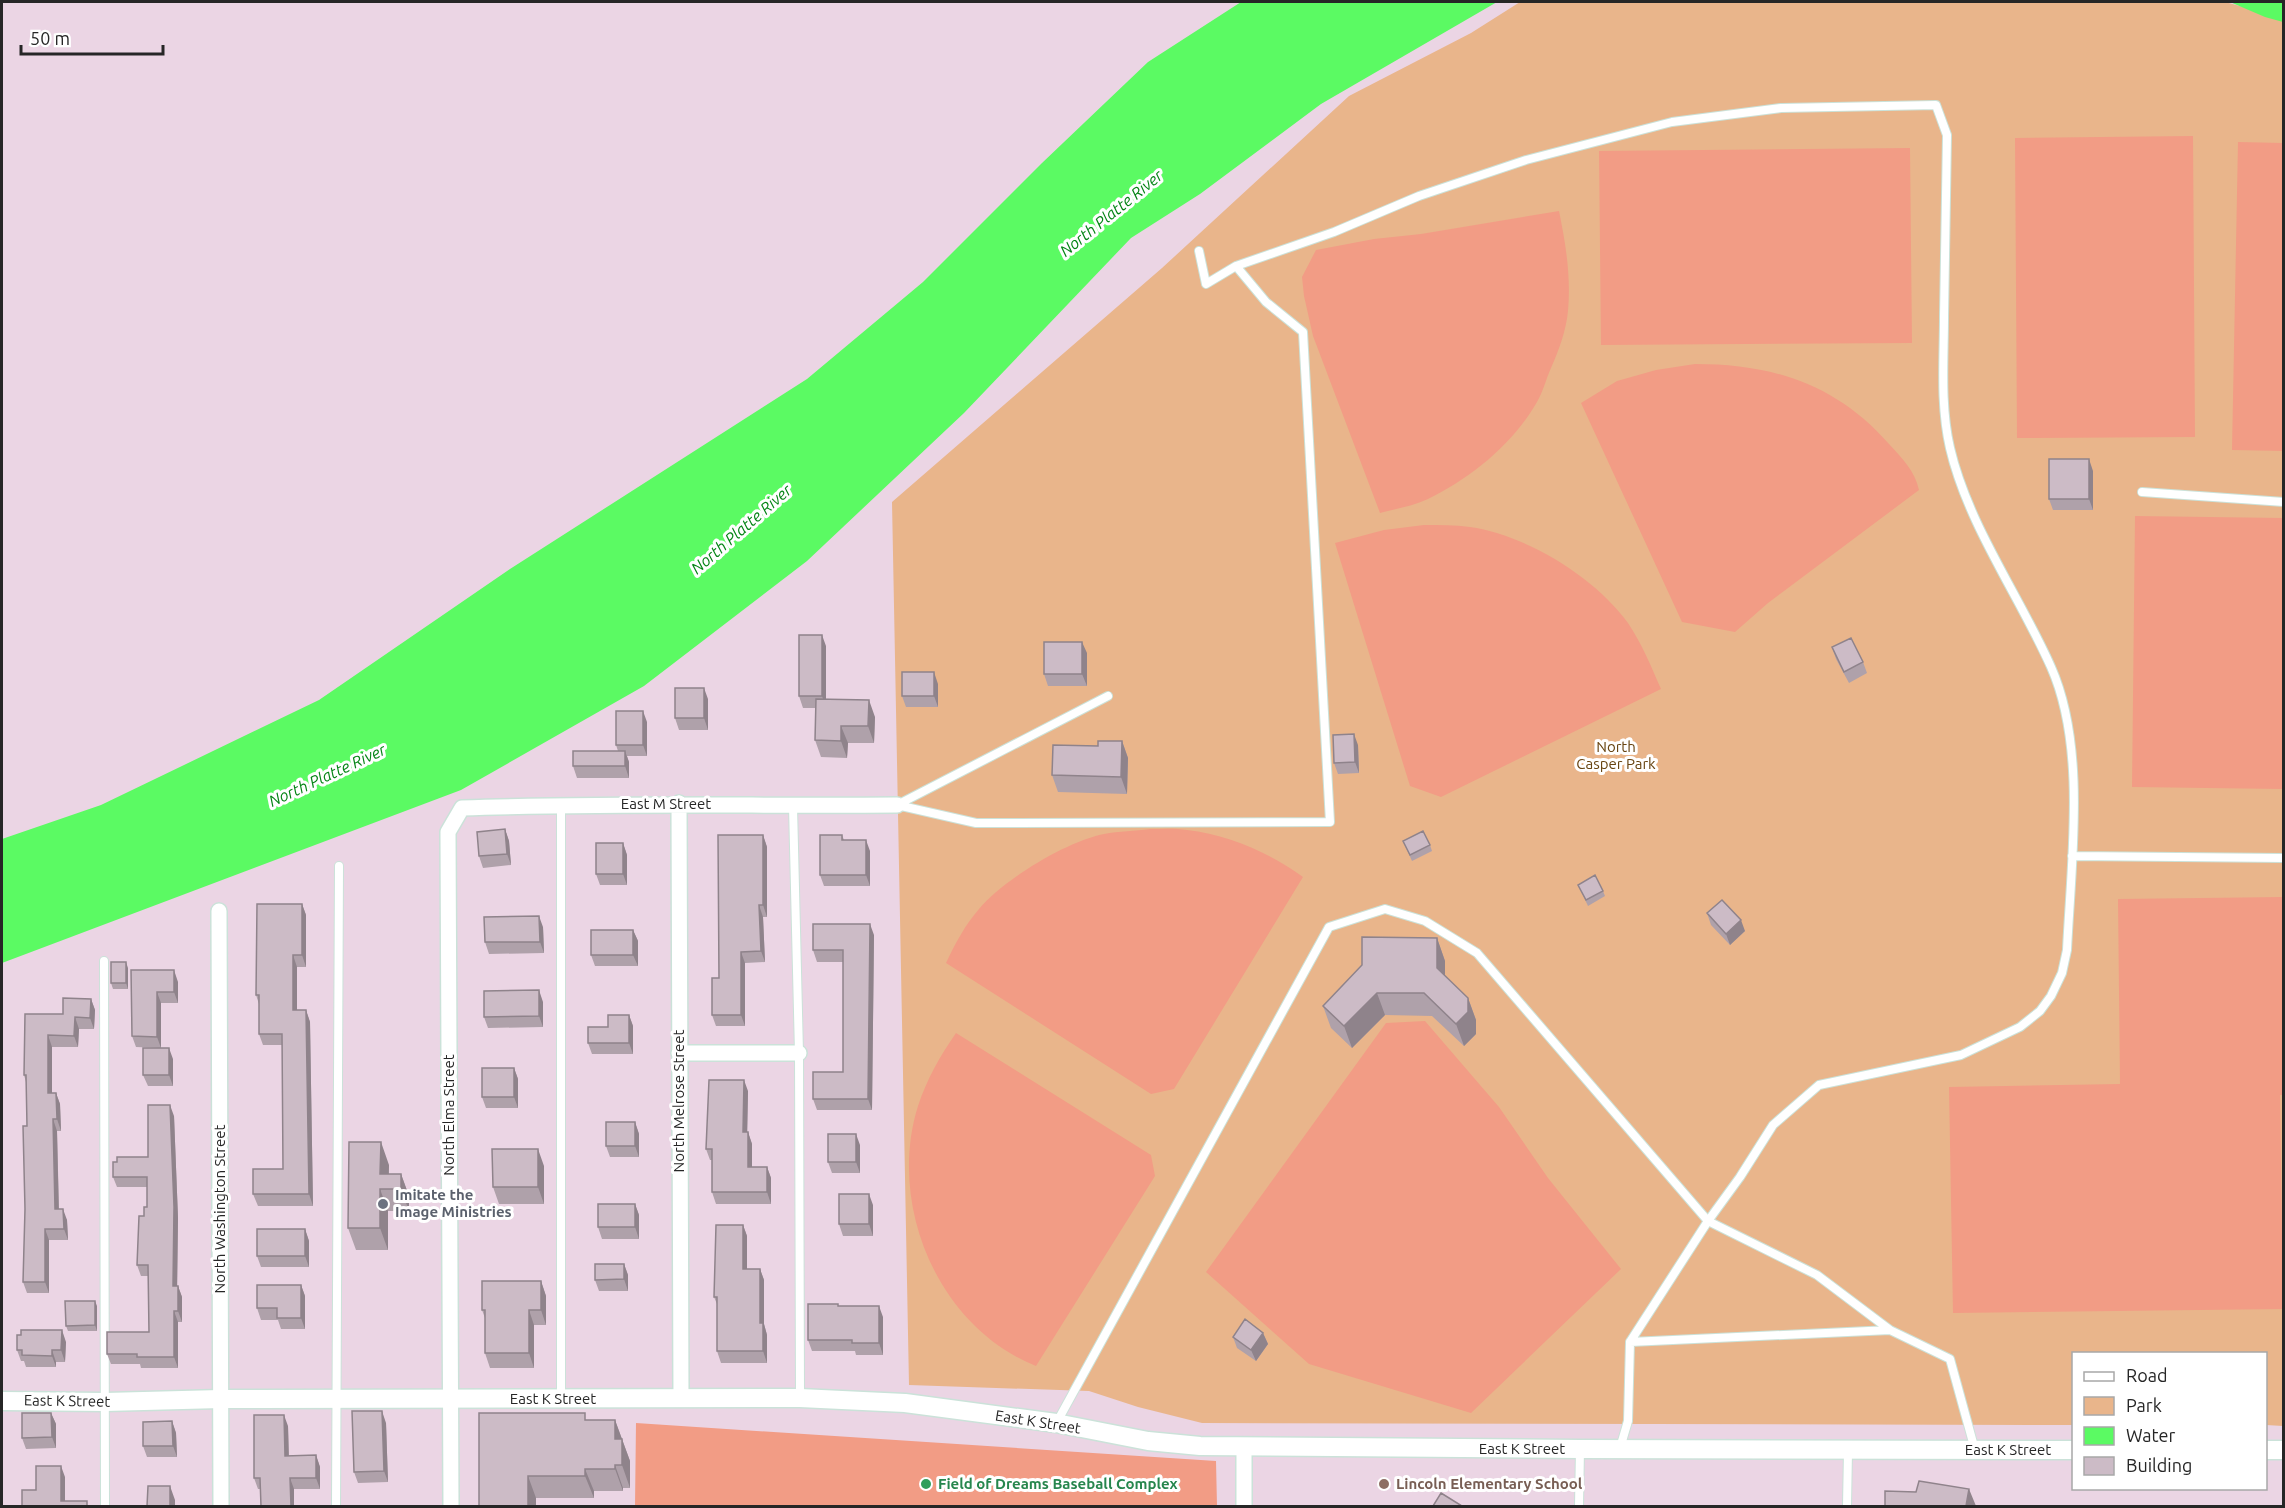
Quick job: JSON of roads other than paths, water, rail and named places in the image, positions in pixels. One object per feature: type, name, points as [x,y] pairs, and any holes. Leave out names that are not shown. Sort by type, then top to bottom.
[{"type":"street","name":"East M Street","points":[[448,832],[462,808],[680,803],[793,806],[897,805]]},
{"type":"street","name":"North Melrose Street","points":[[680,803],[681,1398]]},
{"type":"street","name":"North Elma Street","points":[[448,832],[451,1506]]},
{"type":"street","name":"North Washington Street","points":[[219,911],[221,1506]]},
{"type":"street","points":[[679,1053],[799,1053]]},
{"type":"street","name":"East K Street","points":[[2,1401],[801,1398],[905,1403],[1056,1423],[1148,1442],[1244,1447],[2072,1450]]},
{"type":"street","points":[[1244,1447],[1244,1506]]},
{"type":"street","points":[[2267,1450],[2283,1450]]},
{"type":"lane","points":[[1199,251],[1206,284],[1236,266],[1334,232],[1419,196],[1526,160],[1672,122],[1781,108],[1936,105],[1947,135],[1943,392],[1950,448],[1961,483],[1979,524],[2051,668],[2063,705],[2071,751],[2073,790],[2067,950],[2062,973],[2051,996],[2040,1011],[2020,1027],[1961,1055],[1819,1085],[1773,1125],[1630,1342],[1628,1421],[1620,1449]]},
{"type":"lane","points":[[897,805],[976,823],[1330,822],[1303,332],[1266,302],[1236,266]]},
{"type":"lane","points":[[2142,492],[2283,502]]},
{"type":"lane","points":[[897,805],[1108,696]]},
{"type":"lane","points":[[561,804],[561,1398]]},
{"type":"lane","points":[[793,806],[799,1053],[801,1398]]},
{"type":"lane","points":[[2072,856],[2283,858]]},
{"type":"lane","points":[[336,1506],[339,866]]},
{"type":"lane","points":[[1056,1423],[1329,927],[1385,909],[1425,921],[1477,953],[1708,1221],[1817,1275],[1890,1330],[1950,1359],[1976,1450]]},
{"type":"lane","points":[[104,961],[105,1506]]},
{"type":"lane","points":[[1630,1342],[1890,1330]]},
{"type":"lane","points":[[1579,1506],[1580,1449]]},
{"type":"lane","points":[[1847,1506],[1848,1450]]},
{"type":"water","name":"North Platte River","points":[[1241,2],[1497,2],[1321,104],[1200,194],[1131,238],[964,413],[807,561],[644,686],[461,790],[2,963],[2,839],[101,805],[319,700],[510,569],[807,379],[923,282],[1042,163],[1148,62]]},
{"type":"water","points":[[2230,2],[2283,2],[2283,22],[2265,17]]},
{"type":"place","name":"Imitate the Image Ministries","points":[[383,1204]]},
{"type":"place","name":"Field of Dreams Baseball Complex","points":[[926,1484]]},
{"type":"place","name":"Lincoln Elementary School","points":[[1384,1484]]},
{"type":"park label","name":"North Casper Park","points":[[1616,756]]}]
